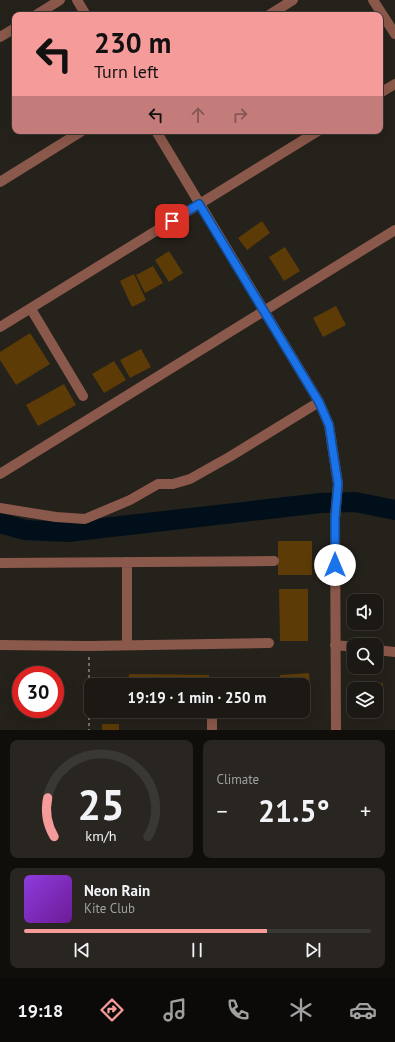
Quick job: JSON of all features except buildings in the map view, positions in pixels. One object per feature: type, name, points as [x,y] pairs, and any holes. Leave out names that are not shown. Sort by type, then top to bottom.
[{"type":"street","points":[[41,12],[60,0]]},
{"type":"street","points":[[77,0],[84,12]]},
{"type":"street","points":[[274,12],[293,0]]},
{"type":"street","points":[[373,0],[381,12]]},
{"type":"street","points":[[383,15],[395,34]]},
{"type":"street","points":[[0,37],[12,30]]},
{"type":"street","points":[[383,91],[395,84]]},
{"type":"street","points":[[0,182],[77,134]]},
{"type":"street","points":[[158,134],[319,402],[329,425],[338,484],[335,518],[336,730]]},
{"type":"street","points":[[0,328],[313,134]]},
{"type":"street","points":[[0,474],[395,230]]},
{"type":"street","points":[[31,309],[83,396]]},
{"type":"street","points":[[0,508],[56,517],[85,519],[130,500],[158,484],[173,484],[190,479],[231,456],[319,402]]},
{"type":"street","points":[[0,563],[274,561]]},
{"type":"street","points":[[127,645],[128,562]]},
{"type":"street","points":[[0,645],[89,646],[269,643]]},
{"type":"street","points":[[335,644],[347,646]]},
{"type":"street","points":[[383,651],[395,652]]},
{"type":"street","points":[[212,718],[212,730]]},
{"type":"path","points":[[89,646],[89,730]]},
{"type":"waterway","points":[[0,523],[25,530],[68,532],[321,503],[355,502],[395,510]]},
{"type":"route","points":[[172,221],[199,204],[319,402],[329,425],[338,484],[335,518],[335,565]]}]
